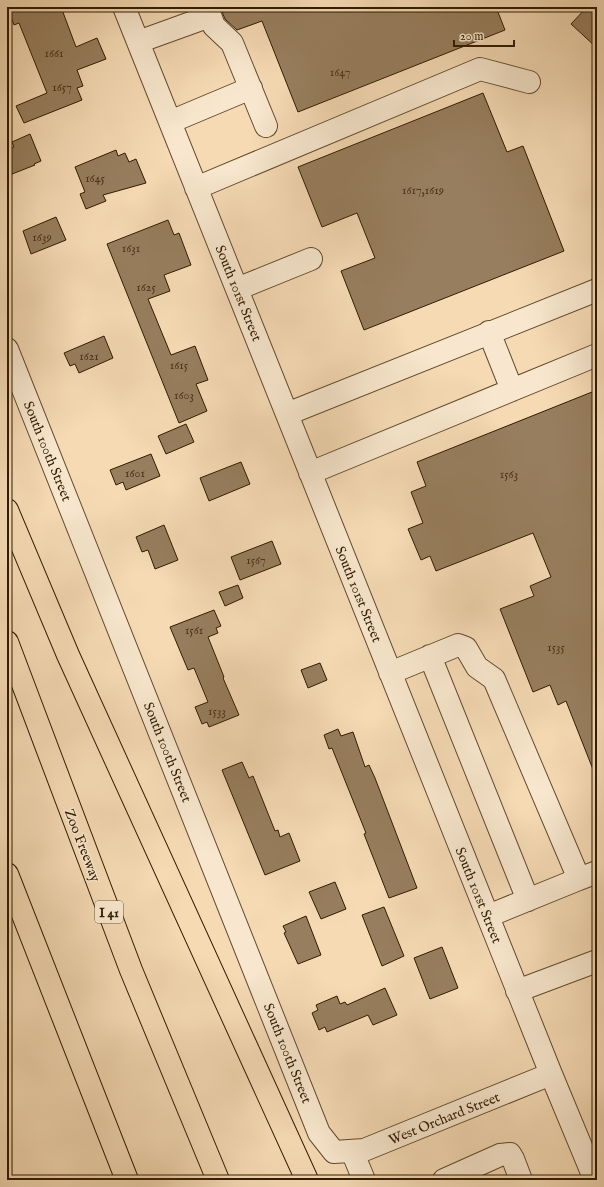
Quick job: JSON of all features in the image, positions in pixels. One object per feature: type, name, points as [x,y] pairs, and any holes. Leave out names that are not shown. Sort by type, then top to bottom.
[{"type":"highway","points":[[7,510],[68,655],[307,1180]]},
{"type":"highway","name":"Zoo Freeway","points":[[7,642],[131,970],[218,1180]]},
{"type":"highway","points":[[7,874],[127,1180]]},
{"type":"street","name":"South 101st Street","points":[[124,7],[551,1074],[595,1180]]},
{"type":"street","points":[[138,42],[208,11],[214,26],[232,43],[266,126]]},
{"type":"street","points":[[196,188],[480,69],[529,82]]},
{"type":"street","points":[[170,122],[251,88]]},
{"type":"street","points":[[237,289],[310,259]]},
{"type":"street","points":[[286,414],[597,290]]},
{"type":"street","points":[[489,332],[512,390]]},
{"type":"street","name":"South 100th Street","points":[[7,348],[319,1133],[343,1151],[364,1180]]},
{"type":"street","points":[[310,473],[597,355]]},
{"type":"street","points":[[390,673],[458,645],[466,648],[477,667],[494,679],[588,876],[488,916]]},
{"type":"street","points":[[430,656],[528,900]]},
{"type":"street","points":[[518,990],[597,961]]},
{"type":"street","name":"West Orchard Street","points":[[343,1151],[364,1150],[551,1074]]},
{"type":"street","points":[[444,1180],[500,1155],[510,1154],[521,1180]]},
{"type":"building","points":[[7,7],[61,7],[76,47],[97,38],[106,59],[77,70],[83,86],[77,88],[82,100],[24,123],[16,106],[47,93],[19,23],[14,25]]},
{"type":"building","points":[[220,7],[496,7],[505,30],[298,112],[262,21],[237,30],[225,19]]},
{"type":"building","points":[[587,7],[597,7],[597,48],[571,24]]},
{"type":"building","points":[[483,93],[507,152],[523,146],[564,251],[364,330],[341,271],[375,258],[357,213],[322,227],[298,167]]},
{"type":"building","points":[[30,134],[41,161],[34,164],[35,165],[7,176],[7,150],[14,147],[12,142]]},
{"type":"building","points":[[116,150],[118,156],[125,153],[129,162],[136,159],[146,183],[103,195],[106,201],[86,209],[80,194],[85,192],[75,167]]},
{"type":"building","points":[[56,217],[66,240],[31,254],[23,231]]},
{"type":"building","points":[[168,220],[174,235],[179,233],[191,265],[164,275],[170,291],[148,299],[171,355],[195,346],[208,380],[196,384],[207,411],[179,423],[107,244]]},
{"type":"building","points":[[104,336],[113,358],[79,373],[75,364],[70,366],[64,353]]},
{"type":"building","points":[[597,390],[596,777],[566,701],[558,705],[550,685],[533,692],[500,609],[534,596],[530,586],[551,577],[533,533],[436,571],[430,556],[421,560],[408,529],[423,523],[411,492],[426,486],[417,462]]},
{"type":"building","points":[[186,424],[194,442],[166,454],[158,436]]},
{"type":"building","points":[[151,454],[160,476],[126,490],[123,482],[116,485],[110,470]]},
{"type":"building","points":[[241,462],[250,484],[209,501],[200,478]]},
{"type":"building","points":[[164,525],[178,560],[155,569],[148,550],[142,552],[136,537]]},
{"type":"building","points":[[272,541],[281,564],[240,580],[231,557]]},
{"type":"building","points":[[238,585],[243,598],[225,606],[219,592]]},
{"type":"building","points":[[214,610],[221,626],[216,628],[218,633],[208,637],[224,677],[223,678],[239,715],[209,727],[207,722],[202,724],[195,707],[208,702],[194,668],[188,670],[170,627]]},
{"type":"building","points":[[320,663],[327,680],[308,688],[301,670]]},
{"type":"building","points":[[338,729],[341,736],[353,732],[365,767],[369,765],[375,778],[417,888],[389,898],[364,834],[366,833],[332,748],[329,749],[324,735]]},
{"type":"building","points":[[242,762],[249,778],[253,776],[275,831],[278,830],[280,837],[289,833],[300,861],[265,875],[222,770]]},
{"type":"building","points":[[335,882],[346,909],[321,919],[309,892]]},
{"type":"building","points":[[384,907],[404,956],[382,966],[362,915]]},
{"type":"building","points":[[306,916],[321,955],[298,964],[284,933],[286,932],[283,926]]},
{"type":"building","points":[[442,947],[458,988],[430,999],[414,958]]},
{"type":"building","points":[[385,988],[397,1015],[373,1025],[368,1015],[327,1032],[325,1027],[319,1030],[312,1013],[318,1010],[316,1005],[337,996],[340,1004],[345,1002],[347,1005]]}]
